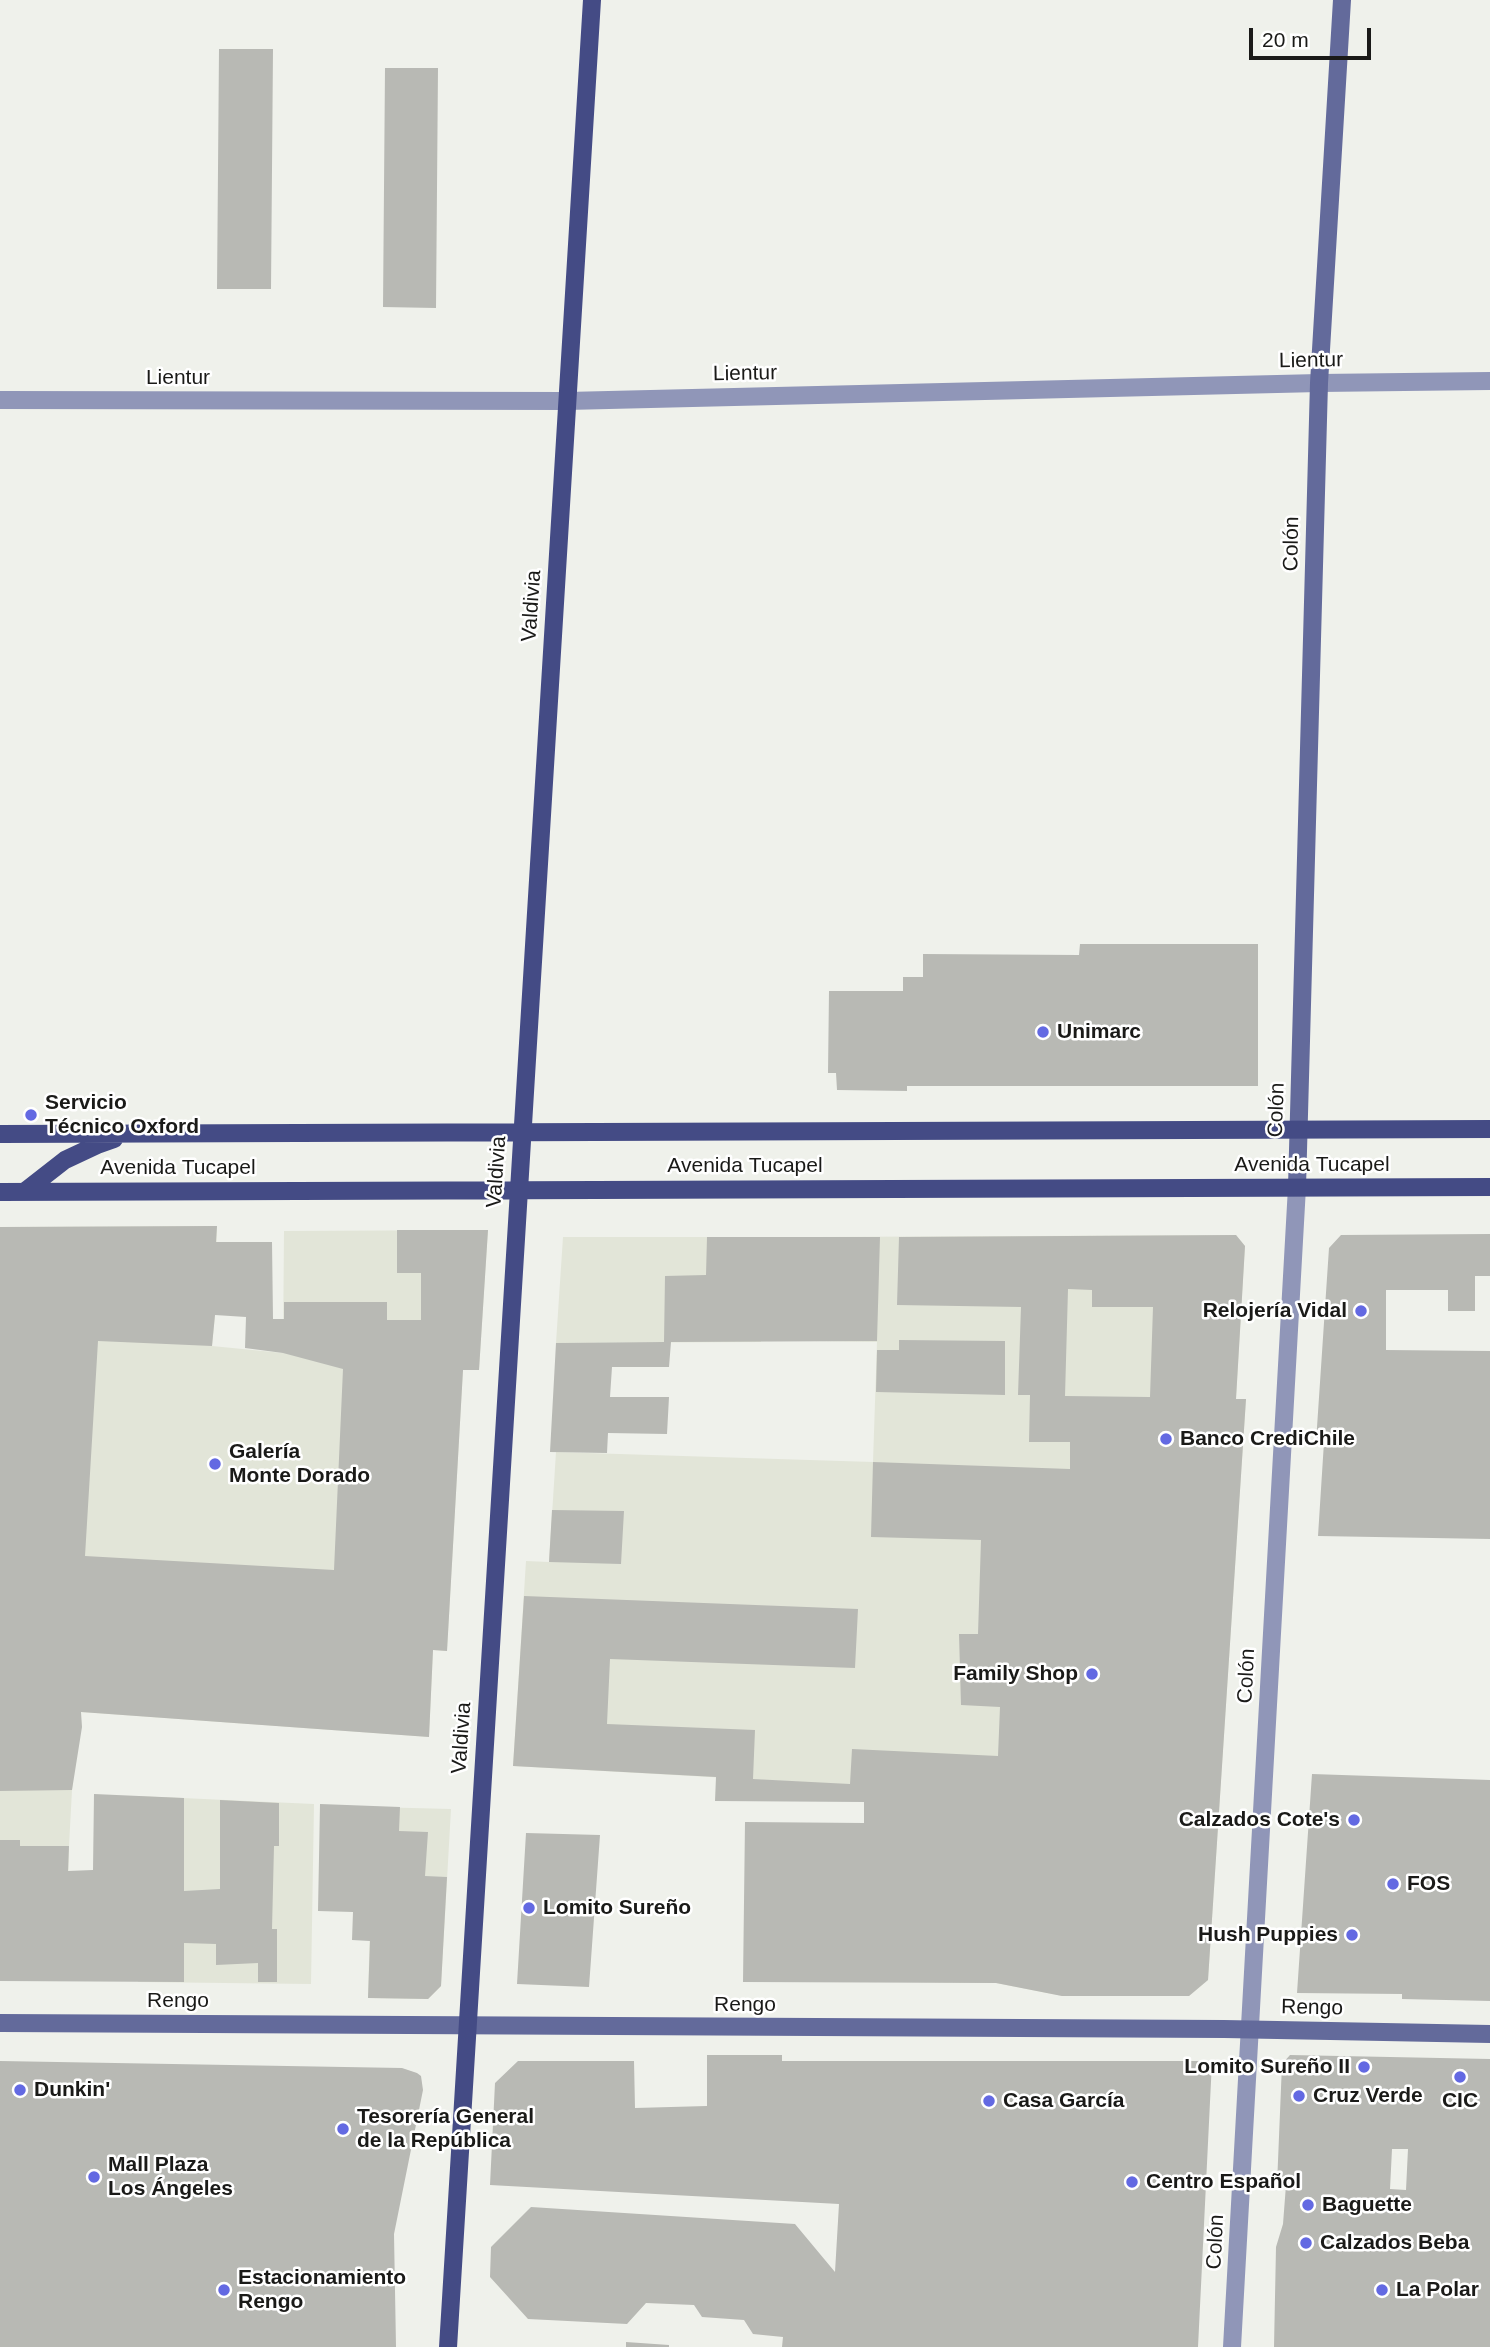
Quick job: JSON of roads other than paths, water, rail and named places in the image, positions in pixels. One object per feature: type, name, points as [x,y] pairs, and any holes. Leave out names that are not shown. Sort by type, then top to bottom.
[{"type":"main road","name":"Valdivia","points":[[447,2347],[592,0]]},
{"type":"main road","name":"Avenida Tucapel","points":[[0,1134],[1490,1129]]},
{"type":"main road","points":[[24,1192],[65,1160],[97,1144],[131,1134]]},
{"type":"main road","name":"Avenida Tucapel","points":[[0,1192],[1490,1187]]},
{"type":"street","name":"Colón","points":[[1232,2347],[1297,1187],[1319,383],[1342,0]]},
{"type":"street","name":"Lientur","points":[[0,400],[567,401],[1490,381]]},
{"type":"street","name":"Rengo","points":[[0,2023],[1250,2030],[1490,2034]]},
{"type":"place","name":"Unimarc","points":[[1043,1032]]},
{"type":"place","name":"Servicio Técnico Oxford","points":[[31,1115]]},
{"type":"place","name":"Relojería Vidal","points":[[1361,1311]]},
{"type":"place","name":"Banco CrediChile","points":[[1166,1439]]},
{"type":"place","name":"Galería Monte Dorado","points":[[215,1464]]},
{"type":"place","name":"Family Shop","points":[[1092,1674]]},
{"type":"place","name":"Calzados Cote's","points":[[1354,1820]]},
{"type":"place","name":"FOS","points":[[1393,1884]]},
{"type":"place","name":"Lomito Sureño","points":[[529,1908]]},
{"type":"place","name":"Hush Puppies","points":[[1352,1935]]},
{"type":"place","name":"Lomito Sureño II","points":[[1364,2067]]},
{"type":"place","name":"CIC","points":[[1460,2077]]},
{"type":"place","name":"Dunkin'","points":[[20,2090]]},
{"type":"place","name":"Cruz Verde","points":[[1299,2096]]},
{"type":"place","name":"Casa García","points":[[989,2101]]},
{"type":"place","name":"Tesorería General de la República","points":[[343,2129]]},
{"type":"place","name":"Mall Plaza Los Ángeles","points":[[94,2177]]},
{"type":"place","name":"Centro Español","points":[[1132,2182]]},
{"type":"place","name":"Baguette","points":[[1308,2205]]},
{"type":"place","name":"Calzados Beba","points":[[1306,2243]]},
{"type":"place","name":"Estacionamiento Rengo","points":[[224,2290]]},
{"type":"place","name":"La Polar","points":[[1382,2290]]}]
